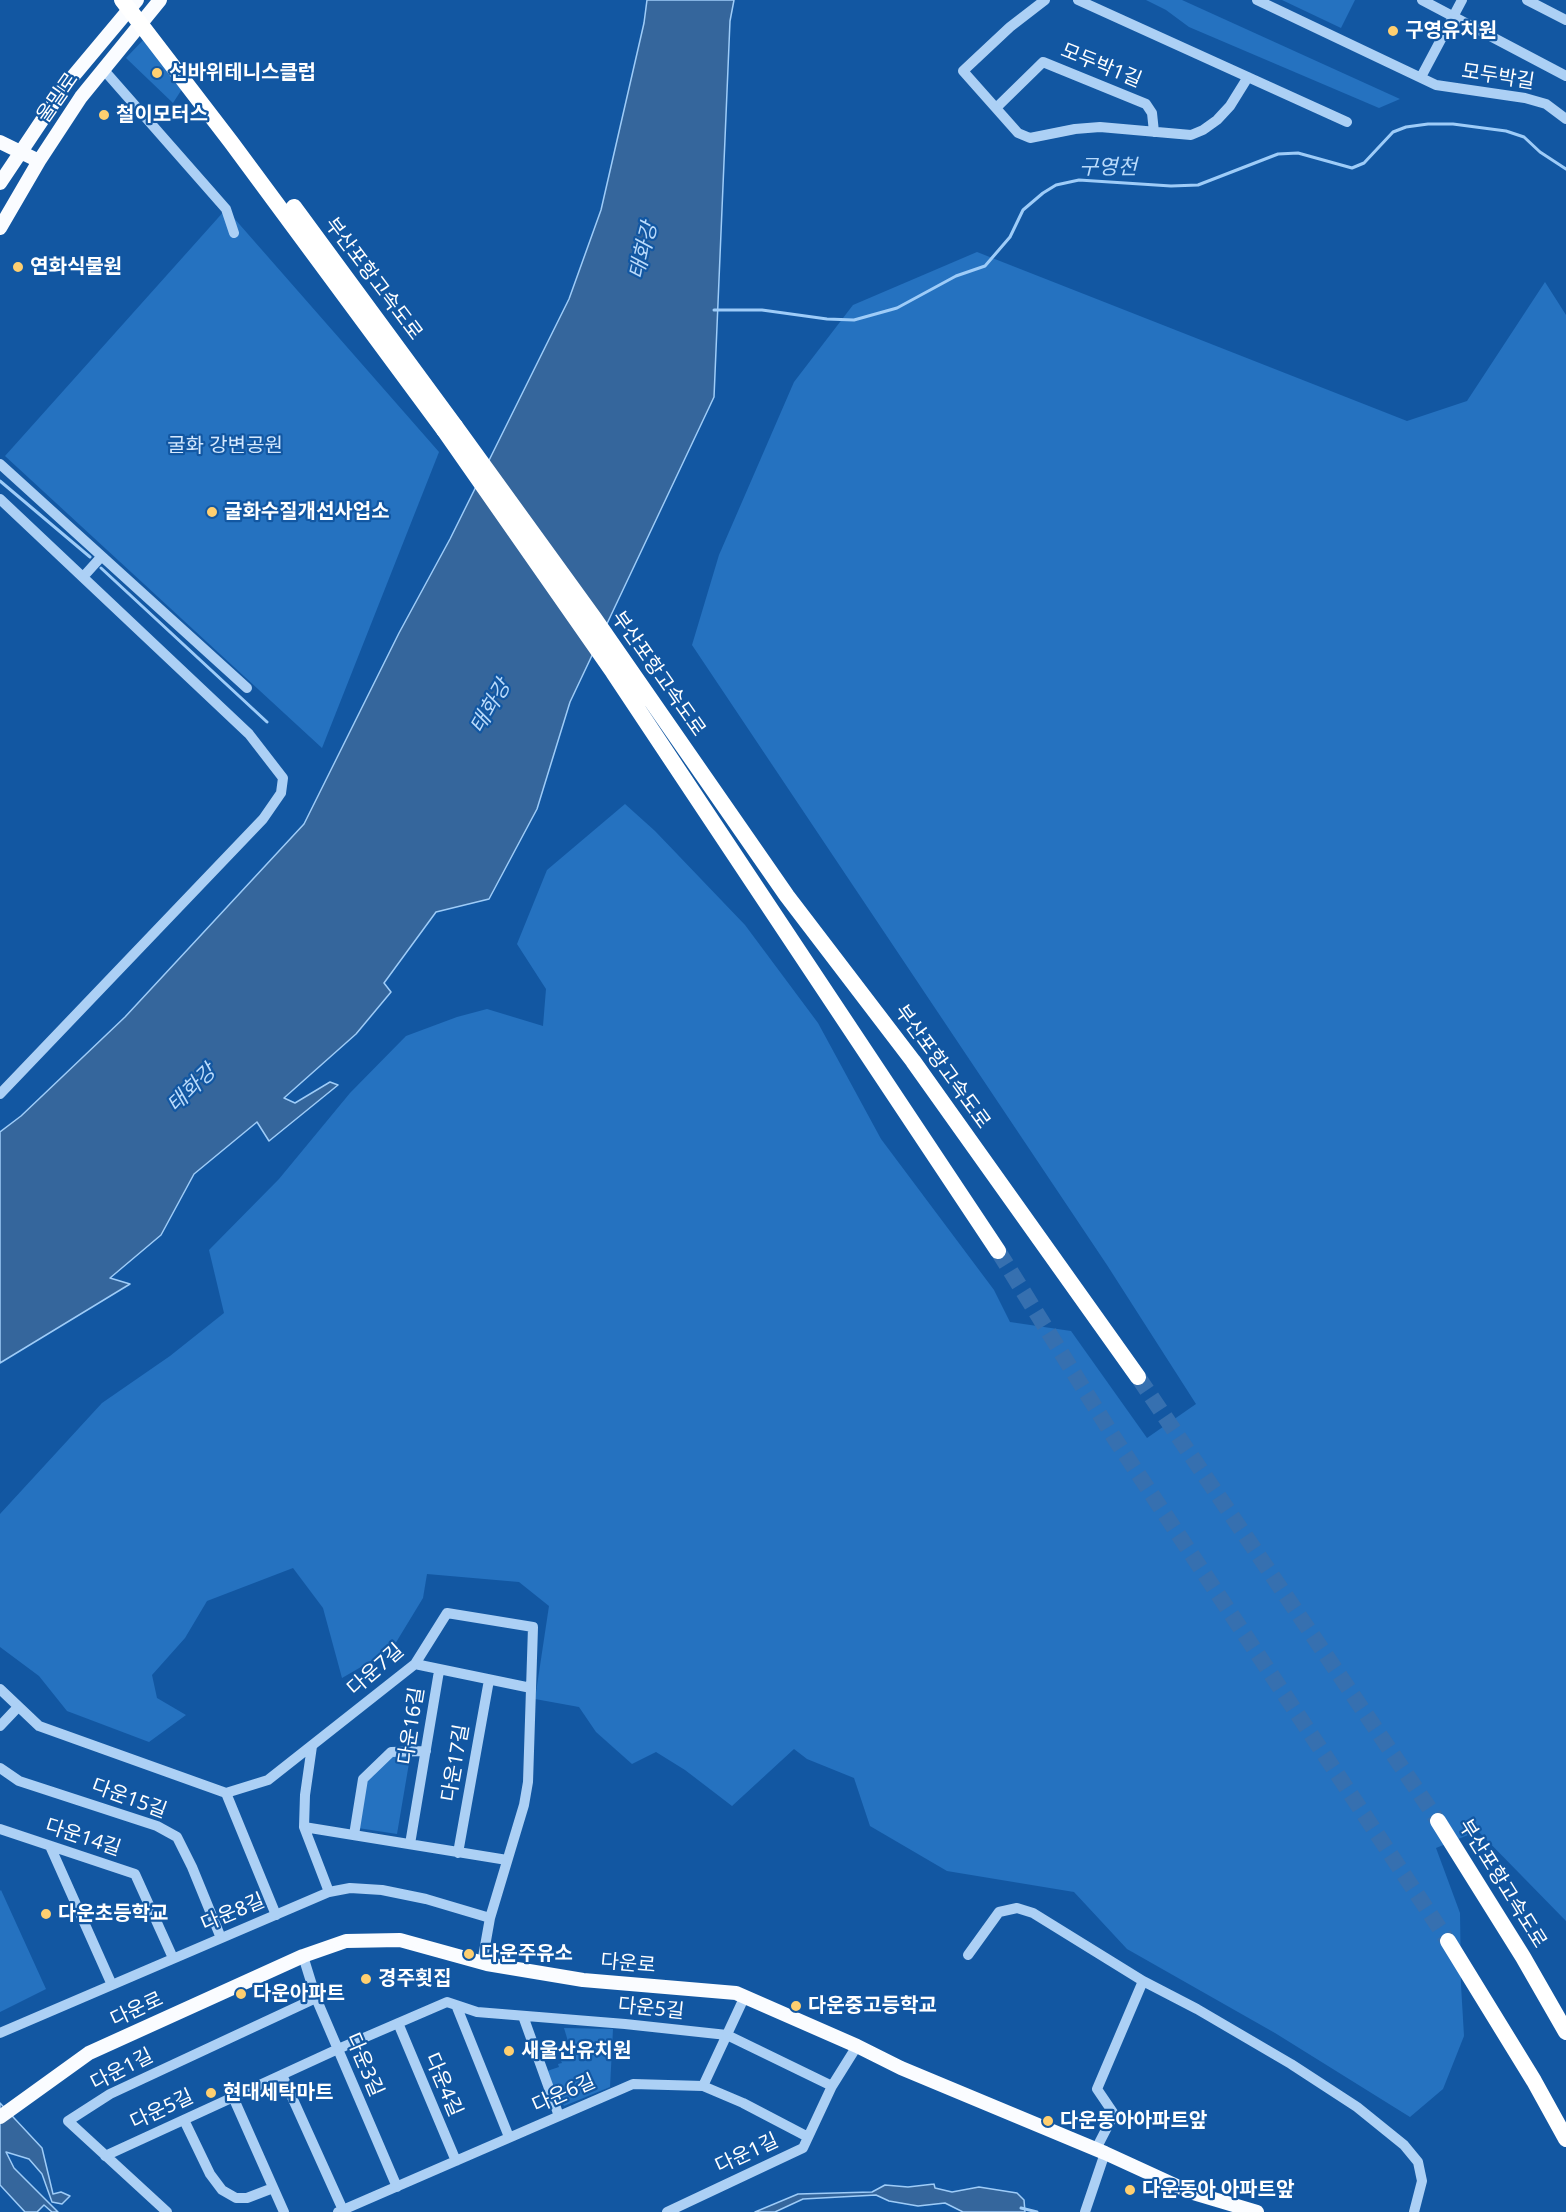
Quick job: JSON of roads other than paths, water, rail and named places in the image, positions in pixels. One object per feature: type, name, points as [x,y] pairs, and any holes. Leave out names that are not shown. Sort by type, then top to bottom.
[{"type":"highway","name":"부산포항고속도로","points":[[122,0],[225,133],[444,430],[613,672],[998,1251]]},
{"type":"highway","name":"부산포항고속도로","points":[[136,0],[388,333],[594,618],[786,897],[914,1061],[1138,1377]]},
{"type":"highway","name":"부산포항고속도로","points":[[1438,1821],[1523,1957],[1566,2032]]},
{"type":"highway","points":[[1448,1941],[1534,2080],[1566,2139]]},
{"type":"main road","name":"울밀로","points":[[0,183],[65,86],[136,0]]},
{"type":"main road","name":"울밀로","points":[[0,228],[39,161],[81,97],[160,0]]},
{"type":"main road","points":[[0,142],[39,161]]},
{"type":"main road","name":"다운로","points":[[0,2117],[90,2053],[303,1956],[346,1941],[400,1940],[482,1963],[583,1980],[736,1994],[857,2046],[901,2068],[1100,2151],[1190,2192],[1257,2212]]},
{"type":"street","points":[[1045,0],[1010,27],[963,71],[1018,133],[1030,138],[1075,129],[1100,127],[1191,135],[1203,130],[1230,106],[1248,77]]},
{"type":"street","points":[[1078,0],[1347,122]]},
{"type":"street","name":"모두박길","points":[[1257,0],[1436,86],[1525,98],[1546,104],[1566,119]]},
{"type":"street","name":"모두박길","points":[[1422,0],[1566,76]]},
{"type":"street","name":"모두박길","points":[[1421,77],[1462,0]]},
{"type":"street","points":[[1527,0],[1566,20]]},
{"type":"street","name":"모두박1길","points":[[996,108],[1044,62],[1146,104],[1152,113],[1154,132]]},
{"type":"street","points":[[103,69],[226,209],[234,233]]},
{"type":"street","points":[[0,464],[248,688]]},
{"type":"street","points":[[0,499],[249,734],[283,778],[281,793],[263,819],[218,869],[0,1094]]},
{"type":"street","points":[[83,577],[101,557]]},
{"type":"street","name":"다운7길","points":[[226,1793],[268,1780],[416,1664],[447,1613],[533,1627],[528,1782],[524,1805],[490,1918],[482,1963]]},
{"type":"street","points":[[416,1664],[440,1671]]},
{"type":"street","name":"다운16길","points":[[410,1844],[440,1671],[531,1688]]},
{"type":"street","name":"다운17길","points":[[458,1852],[489,1680]]},
{"type":"street","points":[[0,1689],[39,1726],[226,1793],[276,1915]]},
{"type":"street","points":[[0,1726],[18,1707]]},
{"type":"street","points":[[312,1746],[305,1795],[304,1827],[329,1892]]},
{"type":"street","name":"다운17길","points":[[354,1835],[363,1779],[378,1762],[391,1752],[426,1751]]},
{"type":"street","name":"다운15길","points":[[0,1768],[19,1781],[157,1826],[177,1837],[192,1866],[221,1938]]},
{"type":"street","points":[[304,1827],[507,1860]]},
{"type":"street","name":"다운14길","points":[[0,1829],[135,1874],[173,1958]]},
{"type":"street","points":[[50,1846],[112,1985]]},
{"type":"street","name":"다운8길","points":[[0,2033],[329,1892],[350,1887],[382,1890],[426,1899],[490,1918]]},
{"type":"street","points":[[968,1955],[999,1912],[1017,1908],[1033,1913],[1143,1981],[1197,2009],[1291,2064],[1357,2107],[1404,2145],[1418,2162],[1422,2181],[1414,2212]]},
{"type":"street","name":"다운3길","points":[[303,1956],[316,1998],[396,2187]]},
{"type":"street","points":[[1085,2212],[1093,2190],[1100,2151],[1114,2114],[1097,2089],[1143,1981]]},
{"type":"street","name":"다운1길","points":[[167,2212],[68,2121],[110,2094],[316,1998]]},
{"type":"street","points":[[703,2086],[744,1998]]},
{"type":"street","name":"다운5길","points":[[105,2156],[338,2049],[447,2002],[477,2012],[726,2035],[832,2086]]},
{"type":"street","points":[[456,2005],[509,2137]]},
{"type":"street","points":[[523,2016],[559,2116]]},
{"type":"street","name":"다운4길","points":[[398,2023],[456,2161]]},
{"type":"street","name":"다운1길","points":[[667,2212],[803,2148],[832,2086],[857,2046]]},
{"type":"street","points":[[282,2075],[340,2211]]},
{"type":"street","name":"다운6길","points":[[340,2211],[633,2084],[703,2086],[743,2103],[808,2137]]},
{"type":"street","points":[[233,2097],[284,2212]]},
{"type":"street","points":[[184,2120],[210,2174],[222,2190],[236,2198],[247,2198],[273,2188]]},
{"type":"water","name":"태화강","points":[[647,0],[734,0],[730,21],[714,397],[570,702],[537,809],[489,899],[436,912],[384,983],[391,992],[356,1034],[284,1098],[295,1103],[330,1082],[338,1085],[269,1141],[257,1122],[194,1174],[161,1235],[110,1278],[130,1284],[0,1363],[0,1132],[21,1116],[125,1017],[304,824],[399,633],[450,539],[569,299],[601,210],[644,23]]},
{"type":"water","points":[[0,2103],[42,2148],[53,2194],[61,2192],[70,2196],[62,2204],[52,2202],[42,2174],[29,2159],[6,2152],[14,2168],[58,2212],[52,2212],[44,2205],[37,2212],[25,2212],[0,2185]]},
{"type":"water","points":[[934,2184],[935,2188],[952,2192],[979,2187],[1017,2193],[1024,2200],[1025,2212],[963,2212],[945,2203],[918,2206],[889,2201],[876,2195],[803,2199],[775,2212],[755,2212],[798,2194],[872,2192],[885,2185],[908,2187]]},
{"type":"waterway","name":"구영천","points":[[714,310],[762,310],[827,319],[854,320],[897,308],[956,276],[985,266],[1010,237],[1023,210],[1056,185],[1079,180],[1171,186],[1198,185],[1278,154],[1298,153],[1352,168],[1364,163],[1393,132],[1406,127],[1428,124],[1453,124],[1506,131],[1524,137],[1540,152],[1566,169]]},
{"type":"waterway","points":[[0,481],[90,557]]},
{"type":"waterway","points":[[101,568],[267,722]]},
{"type":"waterway","points":[[1021,2208],[1037,2212]]},
{"type":"tunnel","points":[[998,1251],[1113,1436],[1448,1941]]},
{"type":"tunnel","points":[[1138,1377],[1438,1821]]},
{"type":"place","name":"구영유치원","points":[[1393,31]]},
{"type":"place","name":"선바위테니스클럽","points":[[157,73]]},
{"type":"place","name":"철이모터스","points":[[104,115]]},
{"type":"place","name":"연화식물원","points":[[18,267]]},
{"type":"place","name":"굴화수질개선사업소","points":[[212,512]]},
{"type":"place","name":"다운초등학교","points":[[46,1914]]},
{"type":"place","name":"다운주유소","points":[[469,1954]]},
{"type":"place","name":"경주횟집","points":[[366,1979]]},
{"type":"place","name":"다운아파트","points":[[241,1994]]},
{"type":"place","name":"다운중고등학교","points":[[796,2006]]},
{"type":"place","name":"새울산유치원","points":[[509,2051]]},
{"type":"place","name":"현대세탁마트","points":[[211,2093]]},
{"type":"place","name":"다운동아아파트앞","points":[[1048,2121]]},
{"type":"place","name":"다운동아 아파트앞","points":[[1130,2190]]},
{"type":"park label","name":"굴화 강변공원","points":[[225,446]]}]
